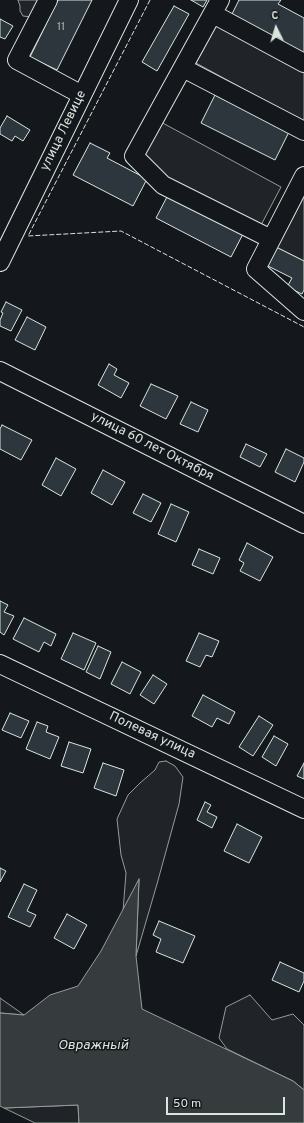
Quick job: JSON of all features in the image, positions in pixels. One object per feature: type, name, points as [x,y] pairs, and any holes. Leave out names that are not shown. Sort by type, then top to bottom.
[{"type":"street","points":[[48,0],[17,60],[82,95]]},
{"type":"street","name":"улица Левице","points":[[0,262],[129,0]]},
{"type":"street","points":[[271,239],[163,185],[134,156],[216,7],[304,63]]},
{"type":"street","points":[[183,68],[304,131]]},
{"type":"street","points":[[304,176],[256,269],[304,311]]},
{"type":"street","name":"улица 60 лет Октября","points":[[0,371],[304,524]]},
{"type":"street","name":"Полевая улица","points":[[0,664],[304,809]]},
{"type":"shaded area","points":[[18,0],[40,0],[31,17],[23,16],[20,11]]},
{"type":"shaded area","points":[[217,24],[304,71],[304,122],[196,63]]},
{"type":"shaded area","points":[[159,121],[281,187],[260,227],[160,176],[144,159],[145,144]]},
{"type":"shaded area","points":[[304,196],[304,261],[274,246]]},
{"type":"shaded area","points":[[166,761],[175,766],[183,777],[179,804],[136,956],[139,880],[123,911],[126,873],[121,855],[117,819],[128,795],[155,770],[159,762]]},
{"type":"shaded area","points":[[250,995],[272,1020],[293,1014],[304,1025],[304,1090],[293,1081],[227,1049],[219,1038],[226,1007]]},
{"type":"shaded area","points":[[0,998],[24,1015],[0,1013]]},
{"type":"shaded area","points":[[78,1105],[79,1123],[35,1123],[4,1108]]},
{"type":"water","name":"Овражный","points":[[139,879],[136,956],[142,1009],[293,1081],[304,1090],[304,1123],[79,1123],[78,1105],[4,1108],[0,1106],[0,1013],[24,1015],[50,995],[78,986],[101,951]]},
{"type":"building","points":[[58,0],[92,0],[57,70],[30,57]]},
{"type":"building","points":[[191,0],[207,0],[203,7]]},
{"type":"building","points":[[239,0],[281,0],[278,4],[304,18],[304,55],[231,16]]},
{"type":"building","points":[[174,6],[189,14],[157,71],[142,62]]},
{"type":"building","points":[[0,19],[13,26],[5,39],[0,37]]},
{"type":"building","points":[[215,95],[289,132],[275,160],[201,123]]},
{"type":"building","points":[[7,116],[30,130],[23,141],[15,136],[12,141],[0,134],[0,128]]},
{"type":"building","points":[[90,143],[110,153],[107,158],[147,179],[133,206],[73,175]]},
{"type":"building","points":[[168,195],[243,234],[231,257],[156,218]]},
{"type":"building","points":[[274,246],[304,261],[304,290],[302,294],[287,287],[292,278],[264,264]]},
{"type":"building","points":[[6,302],[22,310],[11,331],[0,326],[0,320],[3,313],[1,312]]},
{"type":"building","points":[[27,317],[46,327],[35,350],[15,340]]},
{"type":"building","points":[[109,364],[117,369],[114,375],[129,383],[121,398],[98,385]]},
{"type":"building","points":[[151,384],[178,396],[166,419],[140,406]]},
{"type":"building","points":[[191,402],[208,410],[198,432],[180,424]]},
{"type":"building","points":[[2,425],[32,440],[21,460],[0,449],[0,429]]},
{"type":"building","points":[[246,444],[267,454],[260,467],[240,457]]},
{"type":"building","points":[[286,449],[304,458],[304,462],[295,482],[275,472]]},
{"type":"building","points":[[56,458],[76,469],[61,496],[42,485]]},
{"type":"building","points":[[103,470],[125,482],[112,505],[91,493]]},
{"type":"building","points":[[143,494],[161,503],[151,522],[133,513]]},
{"type":"building","points":[[171,504],[189,512],[176,542],[158,534]]},
{"type":"building","points":[[247,543],[273,557],[260,581],[240,571],[244,563],[239,560]]},
{"type":"building","points":[[199,549],[220,558],[213,574],[192,565]]},
{"type":"building","points":[[0,601],[8,605],[4,612],[14,616],[4,635],[0,632]]},
{"type":"building","points":[[24,618],[56,634],[51,646],[44,642],[39,652],[13,639]]},
{"type":"building","points":[[73,633],[96,643],[84,670],[61,659]]},
{"type":"building","points":[[199,633],[219,641],[212,657],[206,655],[200,667],[186,661]]},
{"type":"building","points":[[98,646],[111,652],[100,679],[86,672]]},
{"type":"building","points":[[122,662],[141,672],[130,694],[111,684]]},
{"type":"building","points":[[153,675],[167,684],[154,704],[140,695]]},
{"type":"building","points":[[203,695],[235,712],[229,724],[217,718],[212,727],[192,716]]},
{"type":"building","points":[[10,713],[29,721],[21,738],[2,730]]},
{"type":"building","points":[[259,716],[273,725],[253,756],[239,747]]},
{"type":"building","points":[[37,722],[48,726],[46,732],[59,737],[50,759],[26,749]]},
{"type":"building","points":[[274,736],[288,744],[276,766],[262,757]]},
{"type":"building","points":[[69,742],[91,749],[83,773],[61,766]]},
{"type":"building","points":[[103,763],[124,770],[116,796],[94,788]]},
{"type":"building","points":[[304,763],[304,779],[297,776]]},
{"type":"building","points":[[205,802],[211,805],[207,812],[217,817],[212,828],[197,820]]},
{"type":"building","points":[[237,824],[262,837],[249,863],[224,851]]},
{"type":"building","points":[[0,868],[6,871],[0,882]]},
{"type":"building","points":[[24,884],[37,890],[27,911],[36,915],[30,927],[8,917]]},
{"type":"building","points":[[67,914],[87,925],[74,949],[54,938]]},
{"type":"building","points":[[159,921],[195,936],[183,963],[156,952],[161,939],[153,935]]},
{"type":"building","points":[[280,962],[304,973],[304,981],[299,992],[272,980]]},
{"type":"fence","points":[[150,0],[28,236],[121,231],[304,327]]}]
